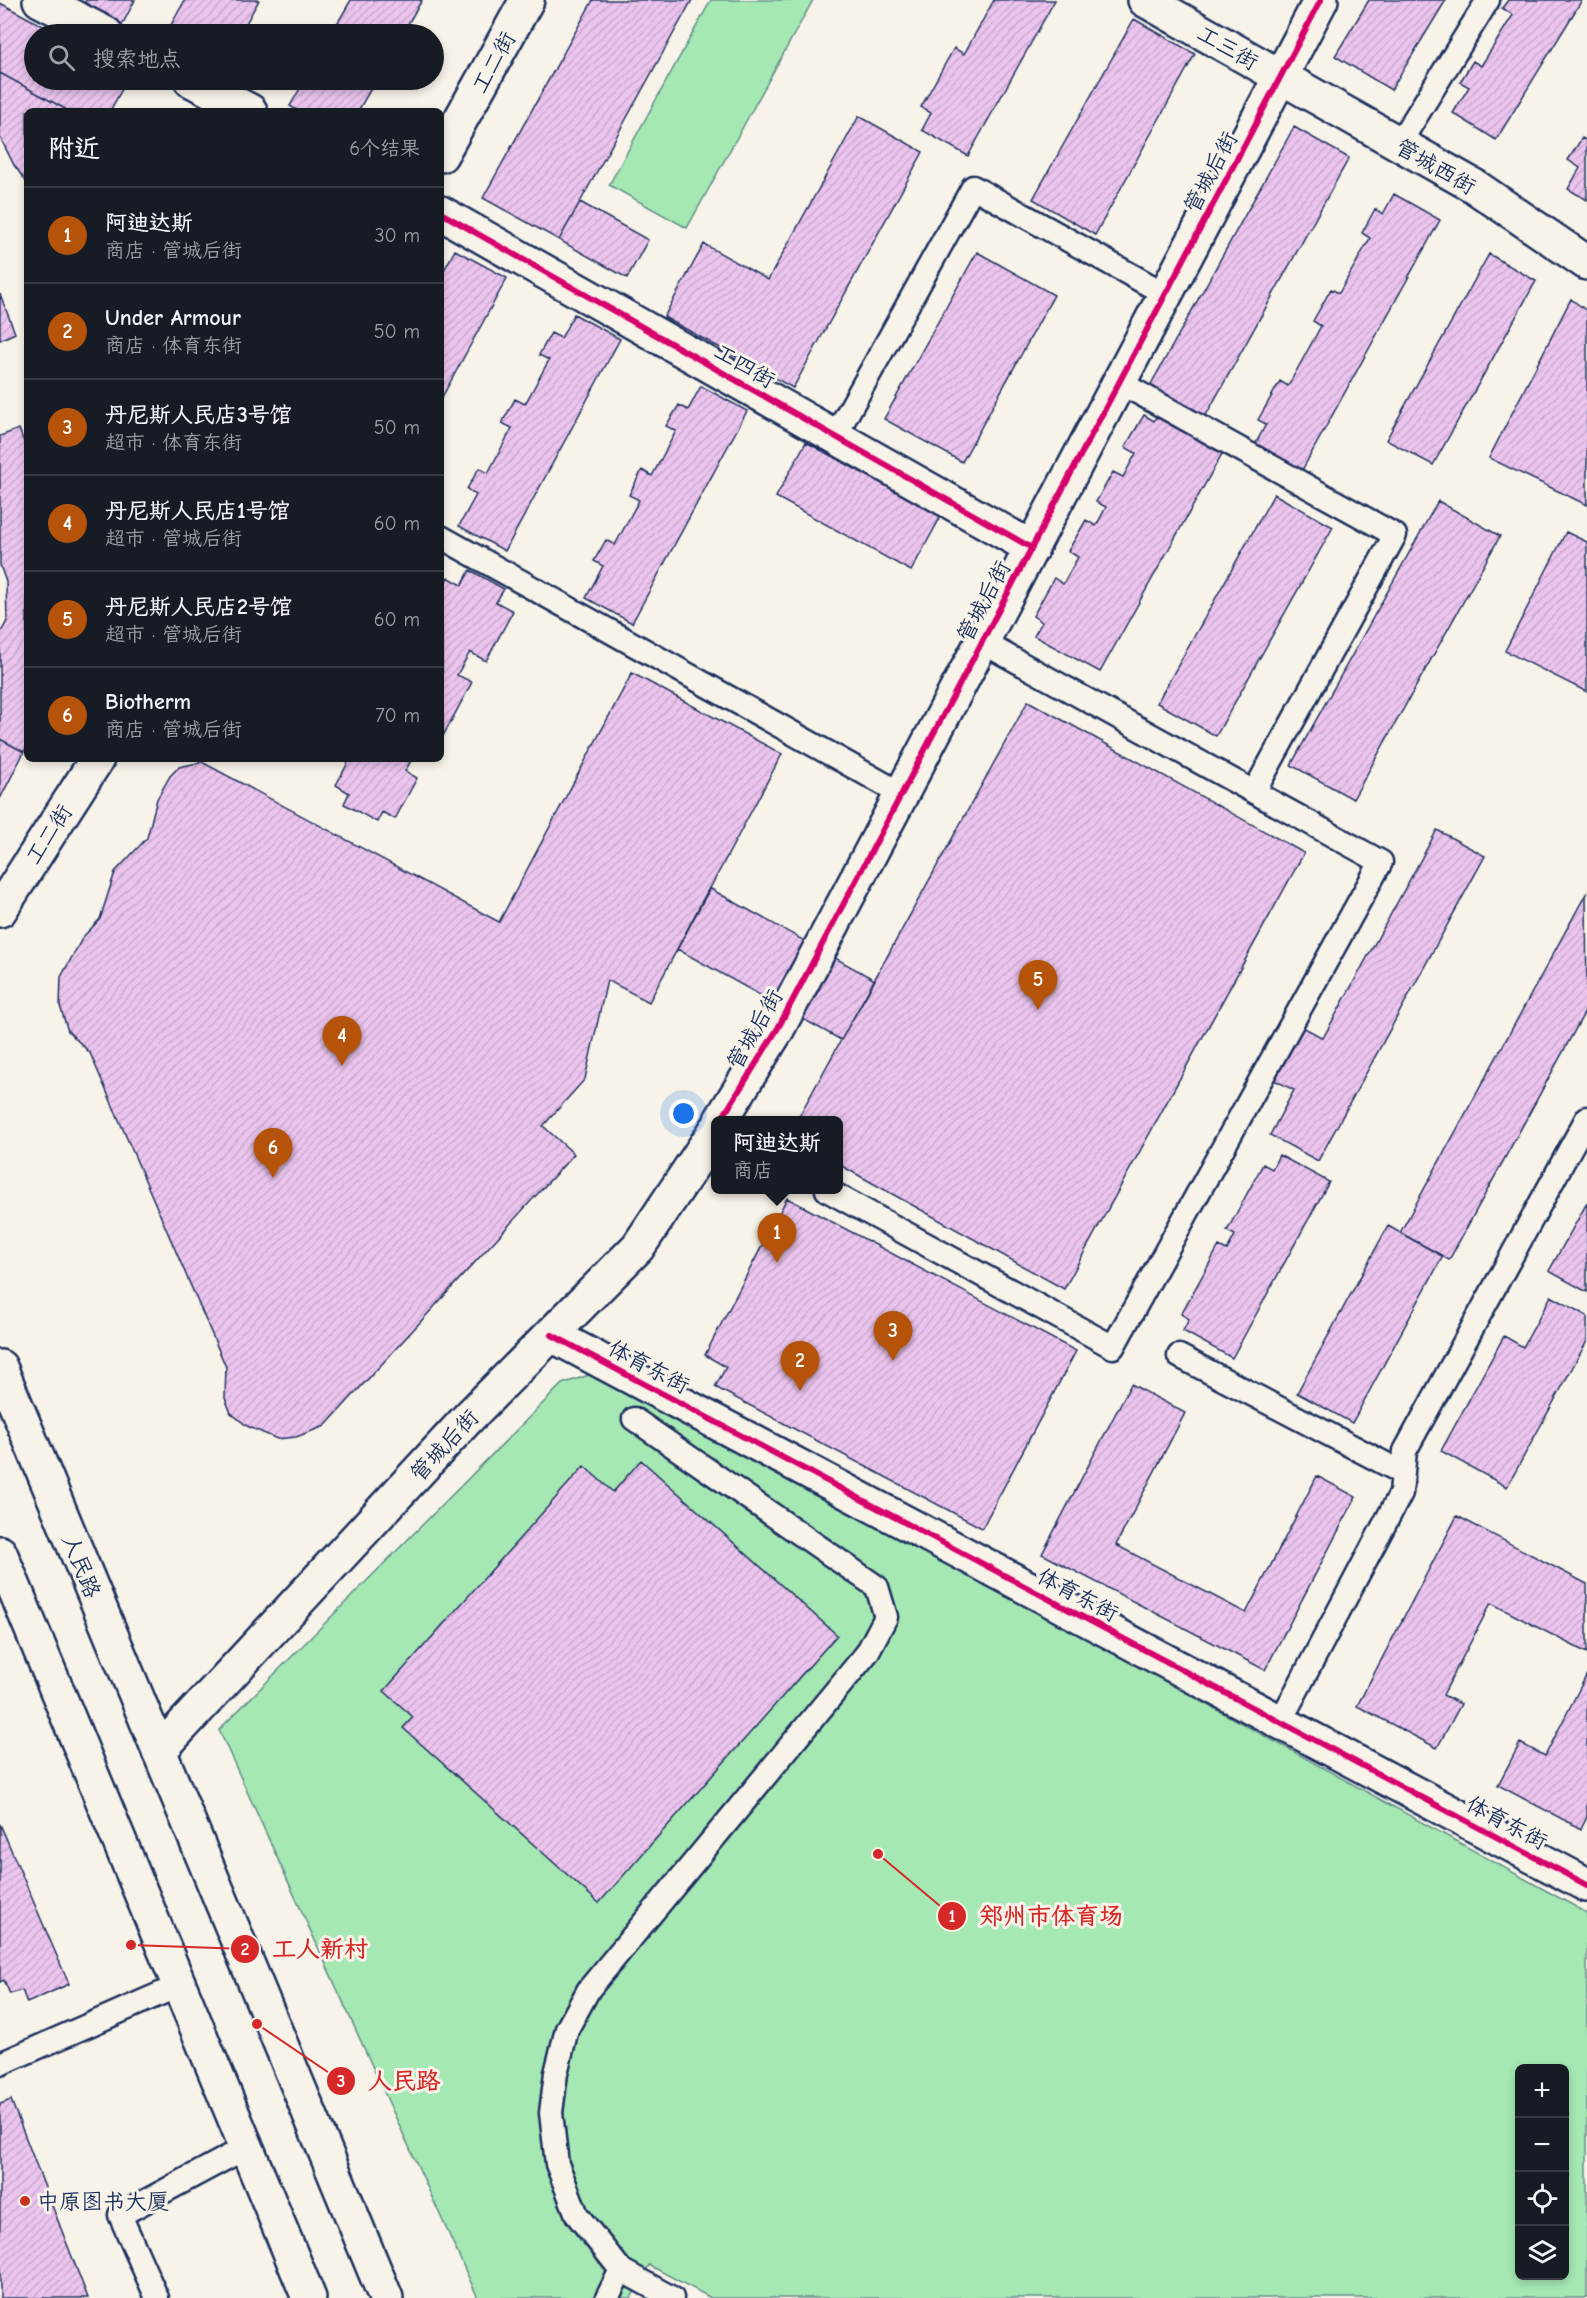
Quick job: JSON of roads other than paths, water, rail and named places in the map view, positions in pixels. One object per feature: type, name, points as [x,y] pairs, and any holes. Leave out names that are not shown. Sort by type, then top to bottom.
[{"type":"street","points":[[40,0],[87,24]]},
{"type":"street","name":"工二街","points":[[444,150],[527,0]]},
{"type":"street","name":"工三街","points":[[1145,0],[1281,77]]},
{"type":"street","name":"管城后街","points":[[723,1116],[778,1028],[1321,0]]},
{"type":"street","name":"管城西街","points":[[1281,77],[1474,186],[1587,263]]},
{"type":"street","points":[[210,90],[244,108]]},
{"type":"street","name":"工四街","points":[[444,215],[1032,548]]},
{"type":"street","name":"工二街","points":[[0,909],[95,762]]},
{"type":"street","name":"管城后街","points":[[159,1751],[468,1418],[638,1247],[711,1138]]},
{"type":"street","name":"体育东街","points":[[552,1335],[1587,1885]]},
{"type":"street","name":"人民路","points":[[0,1367],[386,2298]]},
{"type":"street","points":[[0,1553],[309,2298]]},
{"type":"lane","points":[[1399,144],[1488,0]]},
{"type":"lane","points":[[835,436],[973,187],[1149,285]]},
{"type":"lane","points":[[1119,382],[1395,535],[1254,792]]},
{"type":"lane","points":[[444,539],[902,794]]},
{"type":"lane","points":[[835,1194],[1113,1347],[1381,862],[982,642]]},
{"type":"lane","points":[[1280,1722],[1401,1493],[1405,1451],[1587,1118]]},
{"type":"lane","points":[[1179,1356],[1403,1473]]},
{"type":"lane","points":[[634,1419],[877,1587],[886,1617],[867,1653],[589,1989],[567,2029],[556,2073],[551,2113],[557,2164],[577,2215],[621,2270],[672,2298]]},
{"type":"lane","points":[[0,2064],[178,1986]]},
{"type":"lane","points":[[157,2298],[120,2215],[245,2148]]},
{"type":"lane","points":[[607,2298],[621,2270]]},
{"type":"place","name":"丹尼斯人民店2号馆","points":[[1038,1010]]},
{"type":"place","name":"丹尼斯人民店1号馆","points":[[342,1066]]},
{"type":"place","name":"Biotherm","points":[[273,1178]]},
{"type":"place","name":"阿迪达斯","points":[[777,1263]]},
{"type":"place","name":"丹尼斯人民店3号馆","points":[[893,1361]]},
{"type":"place","name":"Under Armour","points":[[800,1391]]},
{"type":"place","name":"郑州市体育场","points":[[878,1854]]},
{"type":"place","name":"工人新村","points":[[131,1945]]},
{"type":"place","name":"人民路","points":[[257,2024]]},
{"type":"place","name":"中原图书大厦","points":[[25,2201]]}]
